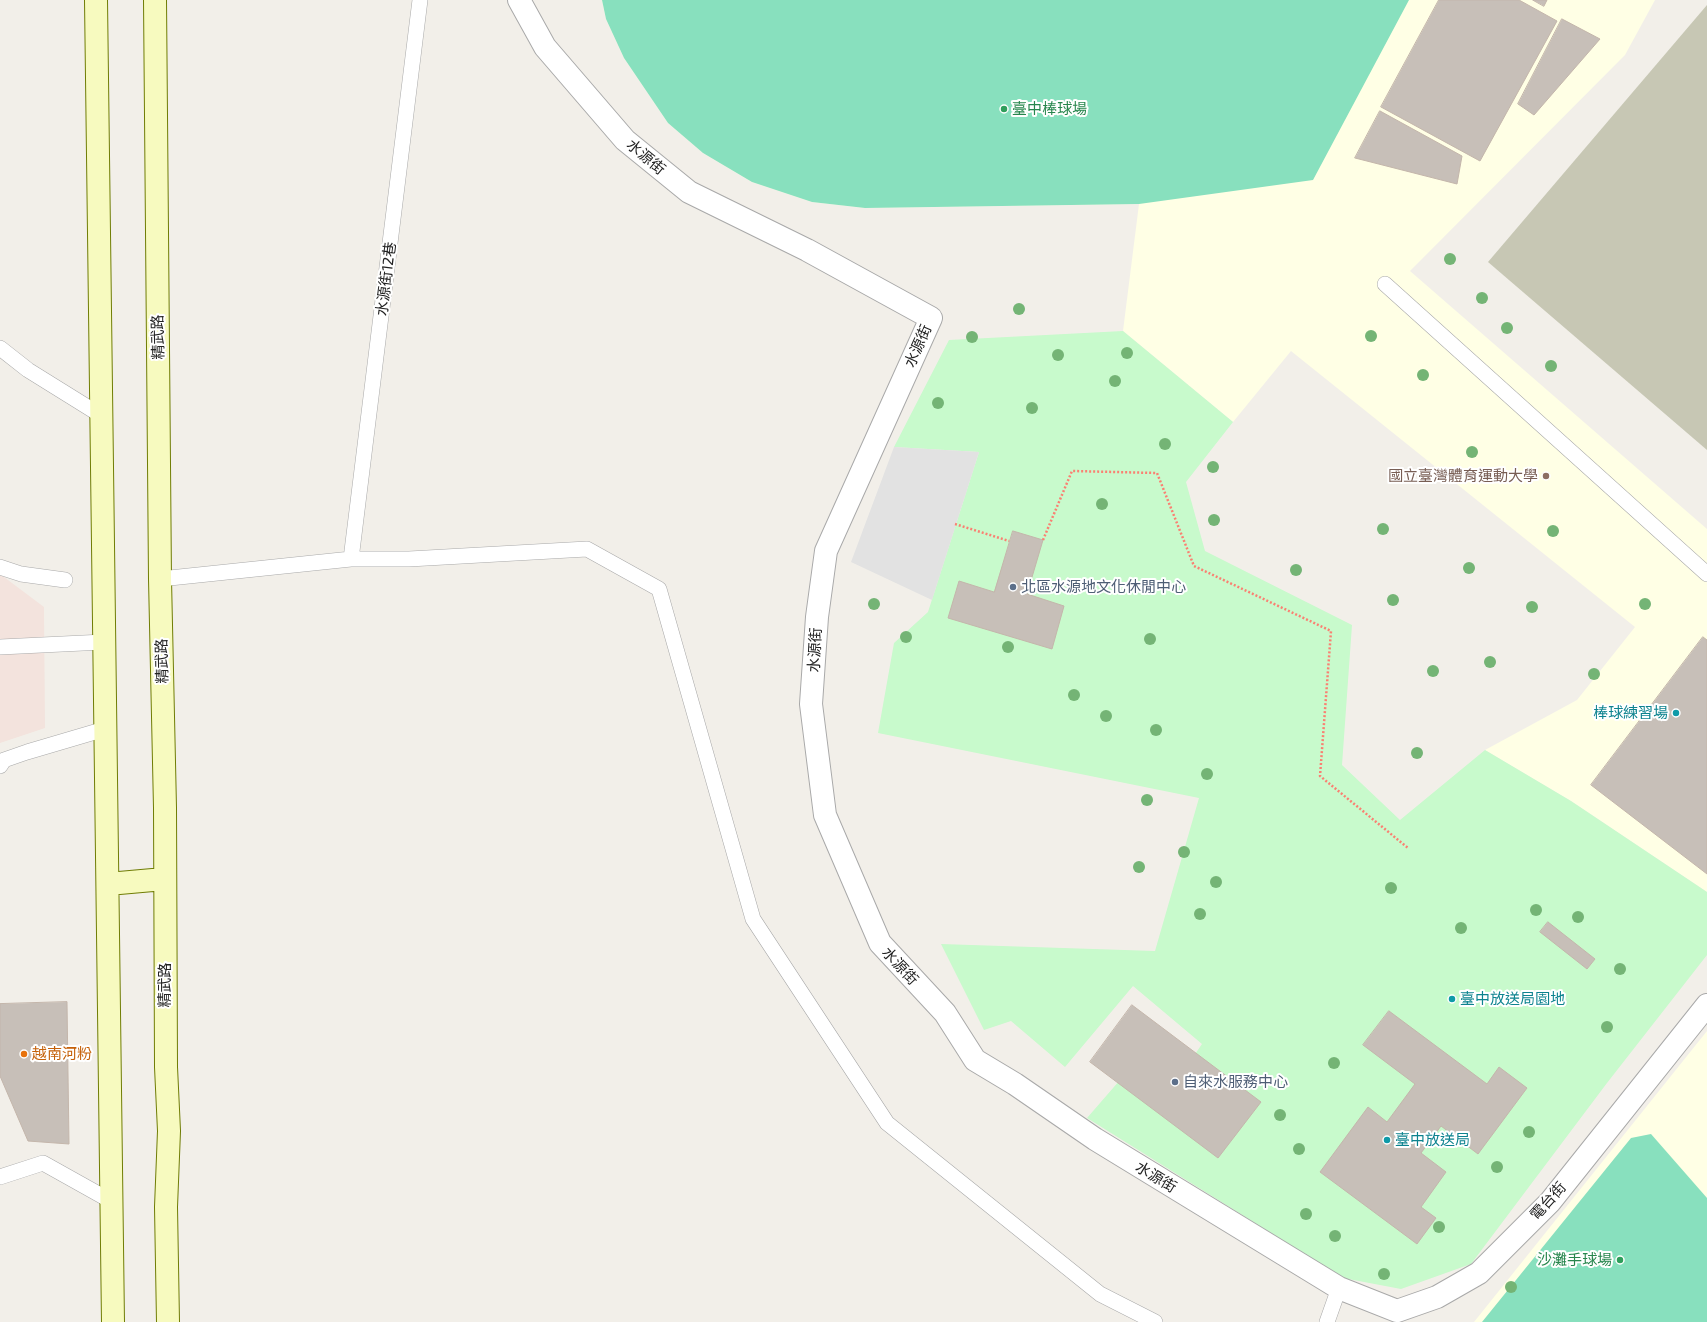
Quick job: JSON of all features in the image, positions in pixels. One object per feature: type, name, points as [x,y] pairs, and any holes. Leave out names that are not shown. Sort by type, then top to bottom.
[{"type":"street","points":[[96,0],[113,1322]]},
{"type":"street","name":"精武路","points":[[155,0],[160,579],[165,808],[164,879],[166,1067],[169,1131],[166,1207],[168,1322]]},
{"type":"street","name":"水源街","points":[[519,0],[545,47],[625,140],[688,192],[806,250],[931,318],[826,552],[816,617],[811,704],[825,815],[880,943],[945,1013],[975,1060],[1015,1084],[1094,1139],[1339,1288]]},
{"type":"street","points":[[108,884],[164,879]]},
{"type":"street","name":"電台街","points":[[1339,1288],[1398,1311],[1437,1296],[1479,1273],[1550,1202],[1707,1005]]},
{"type":"lane","name":"水源街12巷","points":[[351,559],[420,0]]},
{"type":"lane","points":[[1385,284],[1707,574]]},
{"type":"lane","points":[[0,348],[28,370],[102,416]]},
{"type":"lane","points":[[160,579],[351,559],[409,559],[587,549],[659,589],[753,919],[887,1123],[1100,1294],[1155,1322]]},
{"type":"lane","points":[[0,567],[21,574],[65,580]]},
{"type":"lane","points":[[0,647],[104,642]]},
{"type":"lane","points":[[0,766],[4,760],[106,729]]},
{"type":"lane","points":[[0,1177],[43,1163],[111,1201]]},
{"type":"lane","points":[[1327,1322],[1339,1288]]},
{"type":"path","points":[[1043,540],[1072,471],[1157,473],[1194,566],[1331,631],[1320,776],[1408,848]]},
{"type":"path","points":[[955,524],[1009,542]]},
{"type":"shaded area","name":"國立臺灣體育運動大學","points":[[602,0],[1655,0],[1625,55],[1410,271],[1707,529],[1707,892],[1571,801],[1485,750],[1577,700],[1635,627],[1291,351],[1233,422],[1123,331],[1139,204],[865,208],[812,202],[752,182],[703,153],[668,123],[624,58],[606,19]]},
{"type":"shaded area","points":[[1707,5],[1707,450],[1488,262]]},
{"type":"shaded area","points":[[894,447],[979,452],[932,600],[851,562]]},
{"type":"shaded area","points":[[0,574],[44,607],[45,728],[0,743]]},
{"type":"shaded area","name":"沙灘手球場","points":[[1707,1031],[1707,1322],[1474,1322]]},
{"type":"green space","name":"臺中棒球場","points":[[602,0],[1409,0],[1313,180],[1139,204],[865,208],[812,202],[752,182],[703,153],[668,123],[624,58],[606,19]]},
{"type":"green space","points":[[1123,331],[1233,422],[1186,482],[1205,551],[1352,625],[1342,765],[1400,820],[1485,750],[1571,801],[1707,892],[1707,955],[1607,1083],[1471,1264],[1401,1289],[1343,1278],[1087,1118],[1133,1065],[1193,1057],[1202,1044],[1133,986],[1065,1067],[1011,1021],[984,1030],[941,944],[1155,951],[1199,798],[878,733],[894,643],[928,612],[979,452],[894,447],[949,340]]},
{"type":"green space","name":"沙灘手球場","points":[[1651,1134],[1707,1198],[1707,1322],[1482,1322],[1631,1138]]},
{"type":"building","points":[[1439,0],[1519,0],[1557,21],[1480,161],[1381,107]]},
{"type":"building","points":[[1533,0],[1547,0],[1544,6]]},
{"type":"building","points":[[1562,19],[1600,39],[1534,115],[1518,104]]},
{"type":"building","points":[[1380,111],[1462,156],[1457,184],[1355,158]]},
{"type":"building","name":"北區水源地文化休閒中心","points":[[1013,531],[1043,540],[1027,594],[1064,606],[1052,649],[948,618],[959,581],[994,592]]},
{"type":"building","name":"棒球練習場","points":[[1703,637],[1707,640],[1707,874],[1591,785]]},
{"type":"building","points":[[1548,922],[1595,959],[1587,969],[1540,932]]},
{"type":"building","points":[[67,1002],[69,1144],[28,1141],[0,1076],[0,1004]]},
{"type":"building","name":"自來水服務中心","points":[[1132,1005],[1261,1102],[1218,1158],[1090,1062]]},
{"type":"building","name":"臺中放送局","points":[[1389,1011],[1487,1084],[1499,1067],[1527,1088],[1478,1154],[1441,1126],[1421,1153],[1446,1172],[1421,1207],[1436,1218],[1417,1244],[1320,1172],[1368,1107],[1387,1122],[1415,1084],[1363,1045]]},
{"type":"place","name":"臺中棒球場","points":[[1004,109]]},
{"type":"place","name":"國立臺灣體育運動大學","points":[[1546,476]]},
{"type":"place","name":"北區水源地文化休閒中心","points":[[1013,587]]},
{"type":"place","name":"棒球練習場","points":[[1676,713]]},
{"type":"place","name":"臺中放送局園地","points":[[1452,999]]},
{"type":"place","name":"越南河粉","points":[[24,1054]]},
{"type":"place","name":"自來水服務中心","points":[[1175,1082]]},
{"type":"place","name":"臺中放送局","points":[[1387,1140]]},
{"type":"place","name":"沙灘手球場","points":[[1620,1260]]}]
